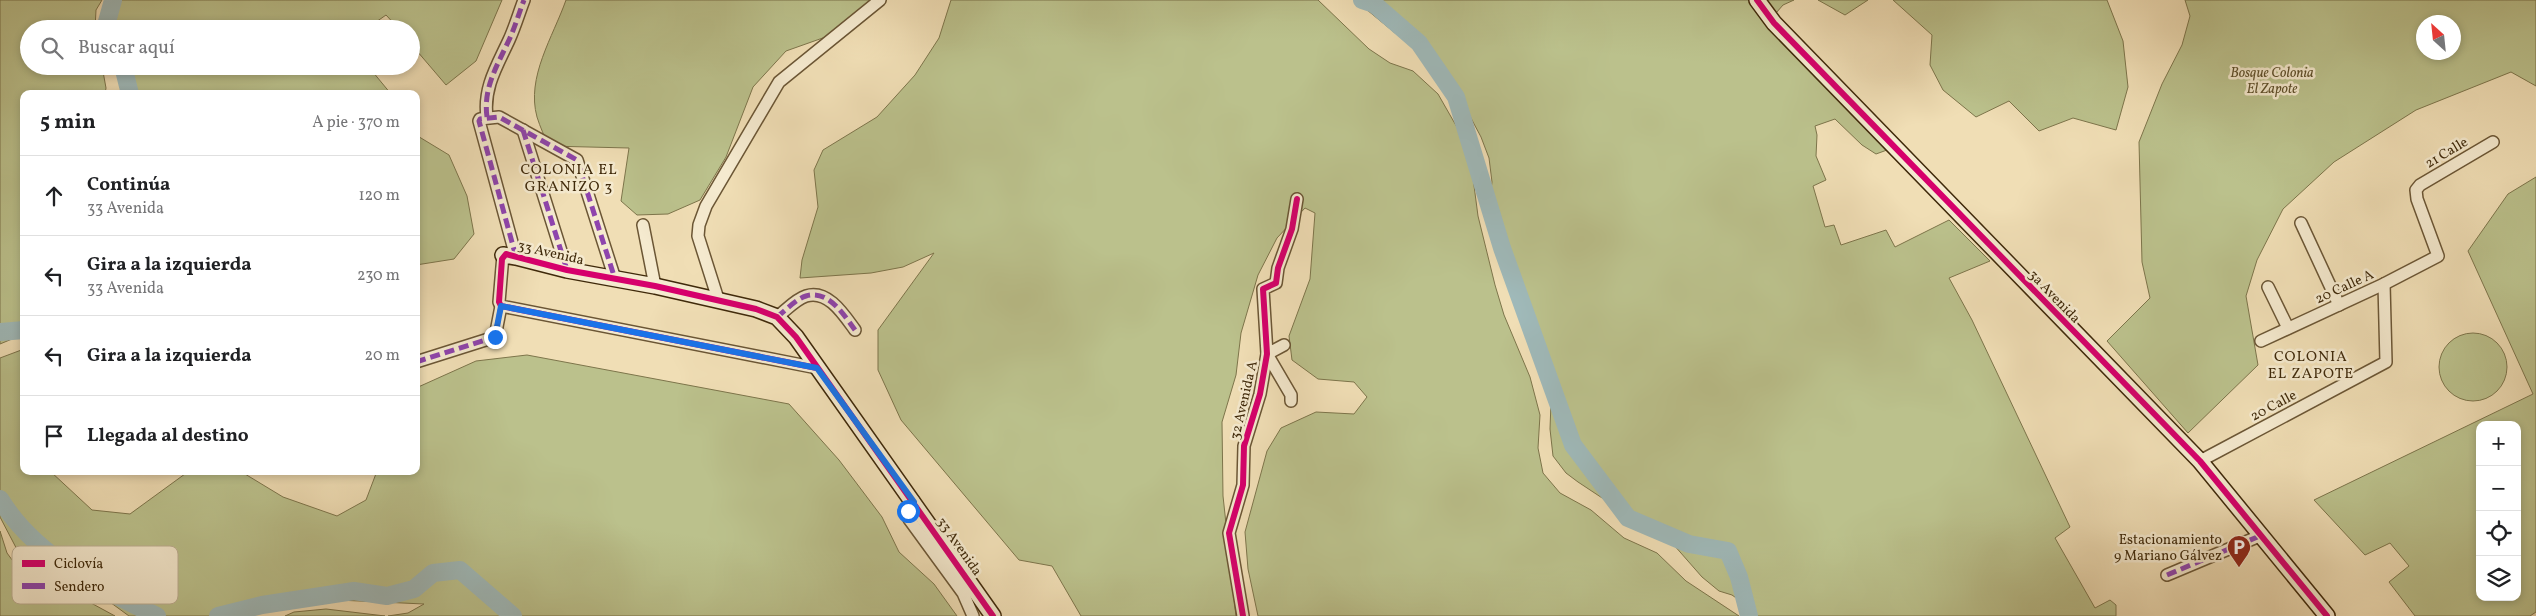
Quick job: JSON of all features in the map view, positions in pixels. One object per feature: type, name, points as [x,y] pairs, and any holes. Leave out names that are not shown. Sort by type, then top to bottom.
[{"type":"street","points":[[488,117],[486,99],[491,77],[510,38],[524,0]]},
{"type":"street","points":[[718,299],[698,236],[698,225],[706,206],[779,82],[880,0]]},
{"type":"street","name":"3a Avenida","points":[[1757,0],[1774,23],[2200,461],[2327,616]]},
{"type":"street","points":[[510,256],[479,122],[480,118],[499,117],[577,160],[615,279]]},
{"type":"street","points":[[523,130],[567,270]]},
{"type":"street","name":"21 Calle","points":[[2438,256],[2417,199],[2416,190],[2420,185],[2493,142]]},
{"type":"street","name":"32 Avenida A","points":[[1243,616],[1229,533],[1243,484],[1244,446],[1260,394],[1266,354],[1263,289],[1265,286],[1275,285],[1278,268],[1292,229],[1297,199]]},
{"type":"street","points":[[2302,224],[2339,305]]},
{"type":"street","points":[[642,225],[655,286]]},
{"type":"street","name":"33 Avenida","points":[[420,361],[495,337],[501,306],[499,302],[510,256],[567,270],[718,299],[777,318],[796,337],[993,616]]},
{"type":"street","name":"20 Calle A","points":[[2261,341],[2384,284],[2438,256]]},
{"type":"street","points":[[1277,279],[1289,279]]},
{"type":"street","name":"20 Calle","points":[[2200,461],[2386,362],[2384,284]]},
{"type":"street","points":[[2268,287],[2288,328]]},
{"type":"street","points":[[777,318],[803,297],[814,296],[831,301],[855,330]]},
{"type":"street","points":[[501,306],[817,368]]},
{"type":"street","points":[[1284,345],[1266,354],[1273,362],[1291,401]]},
{"type":"street","points":[[914,502],[908,511],[910,520],[963,592],[973,616]]},
{"type":"street","points":[[2167,575],[2262,535]]},
{"type":"green space","points":[[0,0],[102,0],[96,10],[95,20],[20,20],[20,75],[104,75],[106,88],[106,90],[20,90],[20,336],[0,344]]},
{"type":"green space","points":[[113,0],[502,0],[476,61],[446,85],[420,55],[420,20],[391,20],[386,15],[379,20],[104,19]]},
{"type":"green space","points":[[566,0],[870,0],[834,34],[786,51],[753,87],[726,157],[700,200],[668,214],[637,215],[621,201],[629,148],[548,146],[538,121],[535,87],[538,72],[542,57]]},
{"type":"green space","points":[[951,0],[1318,0],[1369,49],[1390,63],[1413,71],[1438,94],[1462,136],[1471,163],[1478,216],[1495,285],[1504,315],[1530,377],[1540,415],[1538,448],[1543,473],[1560,493],[1591,510],[1624,538],[1657,553],[1686,581],[1739,616],[1258,616],[1248,569],[1245,532],[1267,451],[1281,428],[1316,412],[1354,414],[1367,397],[1354,382],[1318,379],[1292,360],[1289,336],[1310,279],[1315,213],[1305,208],[1277,238],[1258,275],[1241,333],[1236,375],[1222,422],[1223,496],[1236,616],[1081,616],[1052,566],[1019,560],[901,420],[878,370],[878,330],[934,253],[903,267],[871,273],[800,278],[802,260],[818,207],[814,170],[823,150],[877,117],[915,75],[939,38]]},
{"type":"green space","points":[[1355,0],[1794,0],[1783,5],[1770,20],[1883,138],[1887,150],[1876,154],[1862,145],[1835,119],[1815,126],[1817,135],[1816,156],[1826,180],[1813,186],[1825,227],[1834,225],[1841,245],[1886,230],[1895,247],[1949,220],[1990,261],[1949,278],[1972,320],[2070,527],[2055,538],[2095,608],[2110,600],[2116,605],[2116,616],[1753,616],[1746,605],[1732,595],[1719,591],[1702,577],[1666,536],[1649,529],[1566,473],[1553,456],[1550,429],[1551,402],[1536,332],[1527,300],[1499,233],[1490,197],[1492,182],[1489,158],[1481,137],[1447,73],[1426,49],[1395,33]]},
{"type":"green space","points":[[1818,0],[1868,0],[1845,15]]},
{"type":"green space","points":[[1893,0],[2107,0],[2123,41],[2128,87],[2116,130],[2073,118],[2039,131],[2009,101],[1976,117],[1943,90],[1930,65],[1932,35]]},
{"type":"green space","name":"Bosque Colonia El Zapote","points":[[2185,0],[2536,0],[2536,86],[2511,72],[2416,110],[2334,162],[2283,209],[2257,260],[2246,296],[2258,365],[2188,433],[2107,341],[2150,298],[2142,262],[2139,142],[2162,84],[2182,45],[2190,16]]},
{"type":"green space","points":[[122,75],[375,75],[388,90],[127,90]]},
{"type":"green space","points":[[420,137],[449,155],[467,196],[474,234],[454,259],[420,264]]},
{"type":"green space","points":[[2536,177],[2536,612],[2530,616],[2415,616],[2389,582],[2409,566],[2390,543],[2365,555],[2314,500],[2476,422],[2476,601],[2521,601],[2521,421],[2477,421],[2533,394],[2468,251],[2508,194]]},
{"type":"green space","points":[[2473,333],[2486,336],[2497,343],[2504,354],[2507,367],[2504,380],[2497,391],[2486,398],[2473,401],[2460,398],[2449,391],[2442,380],[2439,367],[2442,354],[2449,343],[2460,336]]},
{"type":"green space","points":[[20,350],[20,475],[54,475],[92,510],[130,514],[184,475],[247,475],[283,497],[337,516],[366,500],[375,475],[420,475],[420,386],[476,361],[527,355],[789,404],[839,460],[882,517],[899,552],[934,584],[957,616],[388,616],[408,613],[424,604],[316,599],[288,603],[240,616],[129,616],[113,604],[178,604],[178,546],[15,546],[0,517],[0,358]]},
{"type":"green space","points":[[0,531],[7,553],[12,560],[12,604],[93,604],[115,616],[0,616]]},
{"type":"green space","points":[[326,609],[385,616],[285,616],[294,612]]},
{"type":"waterway","points":[[107,20],[113,0]]},
{"type":"waterway","points":[[1362,0],[1374,4],[1419,43],[1456,97],[1502,248],[1573,445],[1628,518],[1689,544],[1728,551],[1739,577],[1749,616]]},
{"type":"waterway","points":[[125,75],[129,90]]},
{"type":"waterway","points":[[0,332],[20,330]]},
{"type":"waterway","points":[[0,499],[14,519],[41,546]]},
{"type":"waterway","points":[[218,616],[262,605],[354,591],[387,596],[414,589],[433,573],[460,570],[513,616]]},
{"type":"waterway","points":[[133,604],[157,616]]},
{"type":"marked path","points":[[487,117],[487,96],[492,77],[524,0]]},
{"type":"marked path","points":[[516,257],[480,119],[499,117],[577,160],[615,279]]},
{"type":"marked path","points":[[523,130],[567,270]]},
{"type":"marked path","points":[[777,317],[791,305],[806,296],[821,296],[835,305],[855,330]]},
{"type":"marked path","points":[[420,361],[495,337],[501,306]]},
{"type":"marked path","points":[[2167,575],[2262,535]]},
{"type":"cycle path","points":[[1757,0],[1774,23],[2200,461],[2327,616]]},
{"type":"cycle path","points":[[1243,616],[1229,533],[1243,485],[1244,446],[1260,394],[1267,354],[1263,289],[1276,283],[1278,268],[1292,229],[1297,199]]},
{"type":"cycle path","points":[[817,368],[501,306],[499,302],[502,259],[506,254],[567,270],[655,286],[756,309],[777,317],[796,337],[993,616]]},
{"type":"place","name":"Estacionamiento 9 Mariano Gálvez","points":[[2239,568]]},
{"type":"district","name":"COLONIA EL GRANIZO 3","points":[[569,178]]},
{"type":"district","name":"COLONIA EL ZAPOTE","points":[[2311,364]]},
{"type":"route","points":[[495,337],[501,306],[817,368],[914,502],[908,511]]}]
